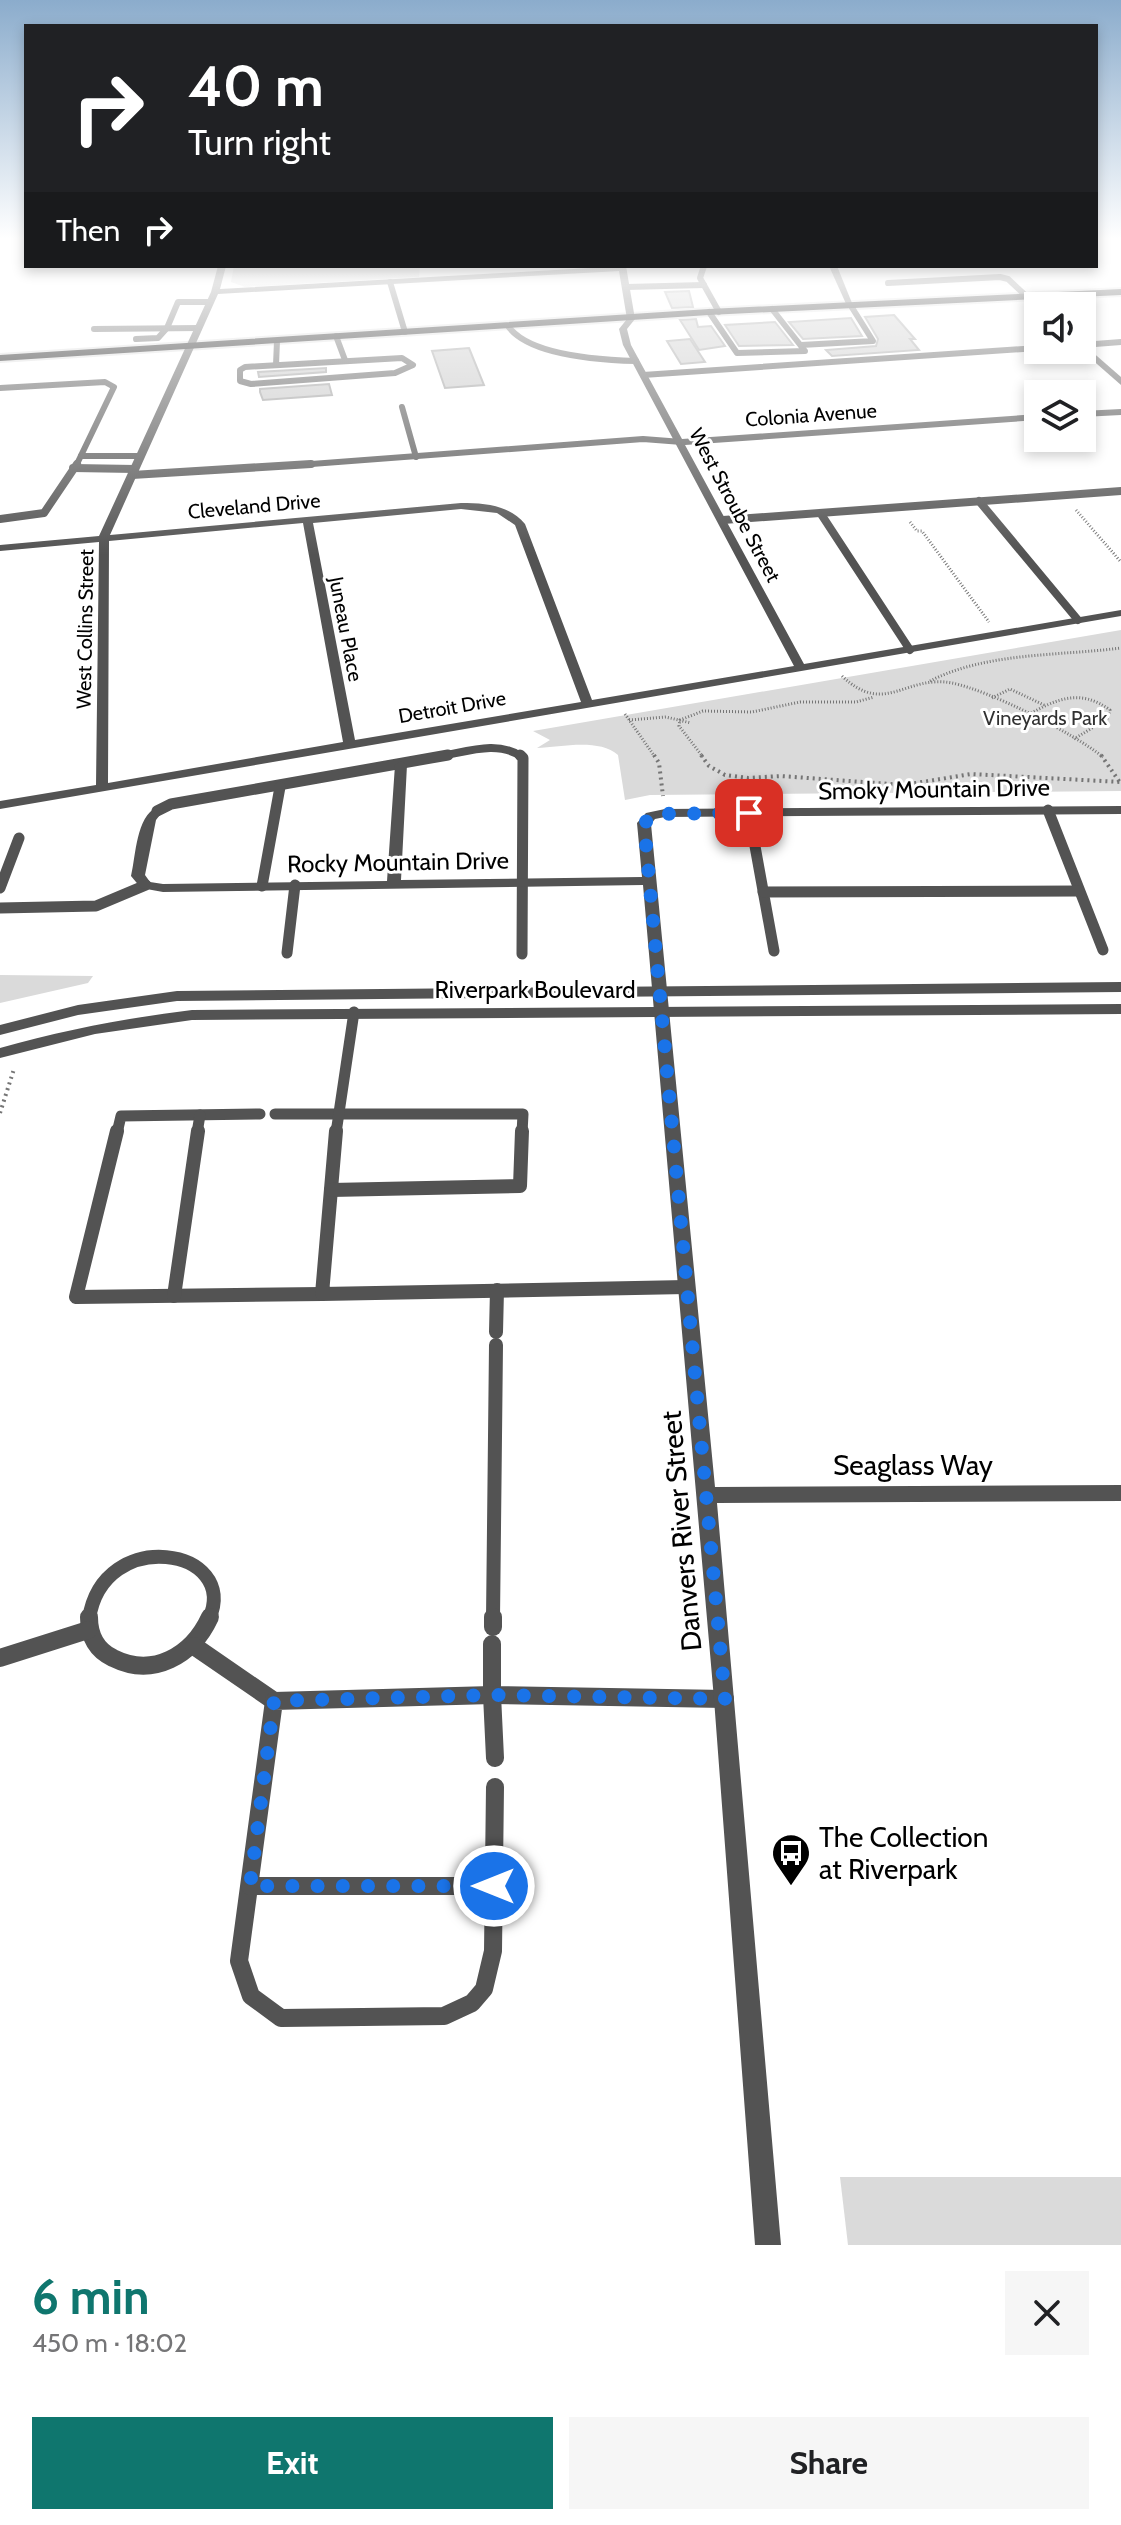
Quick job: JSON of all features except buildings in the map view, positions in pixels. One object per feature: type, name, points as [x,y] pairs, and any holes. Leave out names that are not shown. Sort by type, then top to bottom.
[{"type":"main road","points":[[0,358],[127,345]]},
{"type":"main road","points":[[155,345],[211,345]]},
{"type":"street","name":"West Stroube Street","points":[[629,345],[801,668]]},
{"type":"street","name":"West Collins Street","points":[[102,788],[104,537],[190,346]]},
{"type":"street","points":[[1096,359],[1121,382]]},
{"type":"street","points":[[1096,413],[1121,412]]},
{"type":"street","name":"Colonia Avenue","points":[[682,442],[1024,418]]},
{"type":"street","name":"Cleveland Drive","points":[[0,548],[461,506],[492,508],[510,515],[520,524],[588,705]]},
{"type":"street","name":"Juneau Place","points":[[307,520],[350,745]]},
{"type":"street","name":"Detroit Drive","points":[[0,805],[1121,613]]},
{"type":"street","points":[[394,884],[401,765]]},
{"type":"street","name":"Smoky Mountain Drive","points":[[658,814],[1121,810]]},
{"type":"street","points":[[146,885],[138,876],[150,819],[157,811]]},
{"type":"street","name":"Danvers River Street","points":[[658,814],[644,823],[725,1699],[768,2245]]},
{"type":"street","name":"Rocky Mountain Drive","points":[[146,885],[163,888],[651,881]]},
{"type":"street","name":"Riverpark Boulevard","points":[[0,1030],[78,1010],[177,996],[1121,987]]},
{"type":"street","name":"Riverpark Boulevard","points":[[0,1053],[55,1036],[128,1022],[192,1015],[1121,1009]]},
{"type":"street","name":"Seaglass Way","points":[[706,1495],[1121,1493]]},
{"type":"lane","points":[[276,365],[277,345]]},
{"type":"lane","points":[[339,345],[345,360]]},
{"type":"lane","points":[[535,345],[599,361],[636,361]]},
{"type":"lane","points":[[732,345],[737,353],[805,351],[801,345]]},
{"type":"lane","points":[[801,345],[805,345]]},
{"type":"lane","points":[[643,375],[1024,349]]},
{"type":"lane","points":[[402,358],[413,365],[395,373],[251,384],[240,381],[240,370],[245,367],[345,360],[402,358]]},
{"type":"lane","points":[[0,388],[111,384],[113,391],[81,456],[49,509],[31,516],[0,519]]},
{"type":"lane","points":[[402,407],[416,457]]},
{"type":"lane","points":[[73,468],[174,475],[643,439],[682,442]]},
{"type":"lane","points":[[81,456],[140,456]]},
{"type":"lane","points":[[723,520],[1121,491]]},
{"type":"lane","points":[[979,501],[1078,620]]},
{"type":"lane","points":[[821,514],[910,650]]},
{"type":"lane","points":[[157,811],[171,804],[496,747],[512,750],[523,758],[522,954]]},
{"type":"lane","points":[[262,886],[280,787]]},
{"type":"lane","points":[[1048,810],[1103,950]]},
{"type":"lane","points":[[749,813],[774,951]]},
{"type":"lane","points":[[0,888],[19,838]]},
{"type":"lane","points":[[0,908],[96,906],[146,885]]},
{"type":"lane","points":[[287,953],[295,885]]},
{"type":"lane","points":[[763,892],[1079,891]]},
{"type":"lane","points":[[322,1294],[338,1112],[354,1012]]},
{"type":"lane","points":[[260,1114],[121,1116],[76,1297],[686,1287]]},
{"type":"lane","points":[[275,1114],[523,1114],[520,1186],[331,1190]]},
{"type":"lane","points":[[174,1296],[200,1115]]},
{"type":"lane","points":[[493,1627],[497,1290]]},
{"type":"lane","points":[[152,1555],[181,1557],[203,1571],[215,1594],[211,1621],[194,1646],[164,1663],[131,1666],[111,1660],[96,1647],[88,1630],[88,1612],[94,1594],[123,1565],[152,1555]]},
{"type":"lane","points":[[0,1658],[88,1630]]},
{"type":"lane","points":[[492,1644],[495,1758]]},
{"type":"lane","points":[[194,1646],[274,1701],[492,1695],[725,1699]]},
{"type":"lane","points":[[274,1701],[239,1961],[242,1985],[258,2007],[281,2018],[444,2016],[464,2009],[484,1990],[493,1963],[495,1787]]},
{"type":"lane","points":[[250,1886],[494,1886]]},
{"type":"path","points":[[1072,506],[1121,562]]},
{"type":"path","points":[[915,517],[907,518],[917,531],[922,531],[991,624]]},
{"type":"path","points":[[1121,648],[999,662],[945,673],[929,682],[863,701],[800,702],[762,711],[718,709],[689,713],[680,720],[679,726],[709,766],[725,775],[748,778],[781,776],[904,785],[971,774],[1121,783]]},
{"type":"path","points":[[830,662],[852,688],[874,697]]},
{"type":"path","points":[[929,682],[959,683],[1073,739],[1101,755],[1121,783]]},
{"type":"path","points":[[991,699],[1010,689],[1044,706]]},
{"type":"path","points":[[1026,716],[1062,696],[1082,695],[1110,710],[1107,719],[1073,739]]},
{"type":"path","points":[[617,700],[659,763],[658,814]]},
{"type":"path","points":[[629,720],[666,717],[691,723]]},
{"type":"path","points":[[0,1113],[14,1068]]},
{"type":"green space","name":"Vineyards Park","points":[[1121,630],[1121,791],[650,795],[625,800],[618,755],[590,745],[537,748],[550,740],[533,731]]},
{"type":"green space","points":[[0,975],[93,976],[88,983],[0,1003]]},
{"type":"green space","points":[[840,2177],[1121,2177],[1121,2245],[848,2245]]},
{"type":"place","name":"The Collection at Riverpark","points":[[791,1887]]},
{"type":"route","points":[[494,1886],[250,1886],[274,1701],[492,1695],[725,1699],[644,823],[657,814],[749,813]]}]
